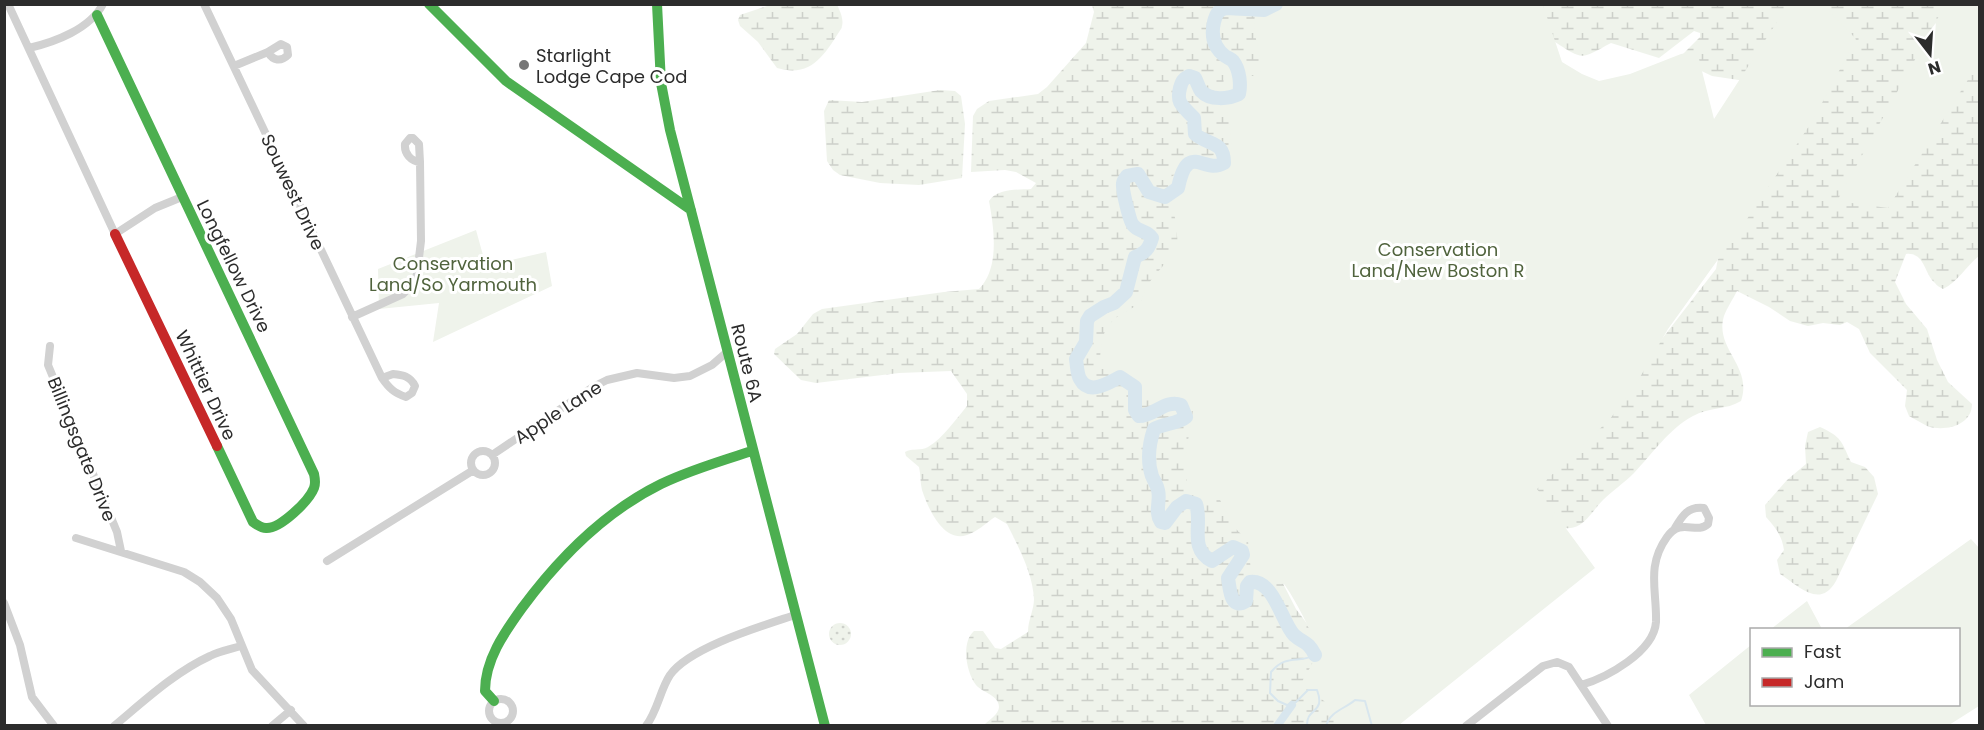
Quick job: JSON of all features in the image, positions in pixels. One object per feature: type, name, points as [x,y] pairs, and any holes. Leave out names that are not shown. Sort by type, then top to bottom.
[{"type":"street","name":"Whittier Drive","points":[[8,4],[253,522],[263,528],[272,528],[281,524]]},
{"type":"street","points":[[29,48],[42,45],[73,31],[97,15],[103,4]]},
{"type":"street","name":"Souwest Drive","points":[[204,4],[382,378]]},
{"type":"street","points":[[429,4],[506,81],[691,210]]},
{"type":"street","name":"Route 6A","points":[[657,4],[659,64],[663,98],[752,451],[825,726]]},
{"type":"street","name":"Longfellow Drive","points":[[97,15],[316,479],[314,489],[281,524]]},
{"type":"street","points":[[234,66],[268,52]]},
{"type":"street","points":[[352,317],[403,294],[414,283],[421,241],[420,162]]},
{"type":"street","points":[[115,234],[155,208],[182,197]]},
{"type":"street","name":"Billingsgate Drive","points":[[50,346],[48,365],[117,532],[122,551]]},
{"type":"street","name":"Apple Lane","points":[[492,455],[593,387],[608,380],[637,373],[681,378],[712,365],[727,352]]},
{"type":"street","name":"Apple Lane","points":[[485,451],[492,455],[495,466],[490,473],[483,476],[472,471],[470,463],[473,455],[485,451]]},
{"type":"street","points":[[494,701],[485,690],[490,662],[533,592],[575,546],[634,499],[669,481],[752,451]]},
{"type":"street","name":"Apple Lane","points":[[327,561],[472,471]]},
{"type":"street","points":[[1581,685],[1595,681],[1626,663],[1644,648],[1652,635],[1656,620],[1654,569],[1667,537],[1675,528]]},
{"type":"street","points":[[76,538],[184,572],[200,582],[223,607],[252,670],[304,726]]},
{"type":"street","points":[[4,603],[20,645],[32,697],[54,726]]},
{"type":"street","points":[[646,726],[669,676],[679,666],[704,649],[795,615]]},
{"type":"street","points":[[114,726],[160,688],[199,662],[219,652],[242,645]]},
{"type":"street","points":[[1466,725],[1535,671],[1549,663],[1557,662],[1569,668],[1608,726]]},
{"type":"street","points":[[272,726],[291,710]]},
{"type":"green space","points":[[837,4],[842,19],[841,29],[816,62],[799,70],[777,68],[758,42],[740,26],[738,20],[740,15],[770,5]]},
{"type":"green space","points":[[1092,5],[1979,5],[1979,256],[1943,289],[1931,279],[1924,264],[1917,256],[1906,254],[1895,282],[1906,304],[1927,329],[1937,360],[1948,382],[1972,404],[1971,412],[1967,418],[1956,425],[1941,428],[1927,426],[1909,416],[1905,406],[1907,390],[1870,353],[1859,329],[1847,322],[1840,325],[1823,323],[1808,326],[1790,321],[1769,307],[1737,291],[1724,316],[1722,328],[1728,348],[1742,378],[1741,401],[1699,413],[1684,421],[1669,434],[1634,473],[1603,500],[1582,524],[1564,528],[1530,489],[1658,344],[1716,269],[1752,82],[1712,76],[1691,66],[1683,54],[1700,37],[1700,33],[1694,31],[1659,58],[1611,43],[1583,56],[1555,42],[1271,560],[1296,609],[1323,645],[1402,725],[984,725],[999,707],[994,697],[976,685],[970,673],[966,657],[967,642],[974,631],[983,631],[995,648],[1001,649],[1028,632],[1034,599],[1031,580],[1007,524],[995,517],[978,530],[958,536],[944,529],[933,514],[925,497],[921,487],[919,467],[906,456],[905,452],[925,448],[939,439],[967,406],[967,394],[951,371],[899,373],[816,383],[801,380],[774,354],[775,349],[797,334],[813,314],[822,309],[979,289],[986,280],[993,259],[994,235],[989,201],[1003,192],[1031,189],[1036,183],[1016,172],[1005,170],[971,172],[973,116],[977,109],[989,101],[1038,94],[1047,87],[1086,43],[1094,12]]},
{"type":"green space","name":"Conservation Land/New Boston R","points":[[1258,5],[1543,5],[1562,62],[1599,81],[1630,74],[1681,54],[1697,51],[1714,119],[1788,5],[1823,5],[1856,39],[1813,120],[1745,222],[1668,329],[1636,384],[1610,419],[1537,489],[1595,568],[1399,725],[1344,725],[1339,721],[1339,714],[1302,682],[1316,652],[1309,628],[1293,598],[1284,584],[1264,583],[1251,572],[1248,541],[1234,527],[1218,496],[1197,495],[1187,483],[1185,459],[1193,410],[1184,397],[1154,400],[1144,390],[1116,377],[1100,363],[1102,340],[1108,326],[1120,315],[1140,304],[1147,285],[1178,245],[1167,180],[1195,160],[1231,151],[1224,72],[1234,71],[1260,77],[1260,59],[1254,23]]},
{"type":"green space","points":[[1945,5],[1979,5],[1979,62],[1888,208],[1837,201]]},
{"type":"green space","points":[[940,90],[955,91],[961,96],[965,124],[962,178],[919,185],[880,183],[840,175],[833,170],[827,161],[824,111],[829,100],[862,102]]},
{"type":"green space","name":"Conservation Land/So Yarmouth","points":[[476,230],[486,266],[546,252],[552,286],[433,342],[439,303],[379,309],[378,269]]},
{"type":"green space","points":[[1820,427],[1840,440],[1851,462],[1865,467],[1874,477],[1878,494],[1836,581],[1830,589],[1817,595],[1802,589],[1780,574],[1777,560],[1784,550],[1782,540],[1766,517],[1765,505],[1787,480],[1806,464],[1805,446],[1808,432]]},
{"type":"green space","points":[[1971,539],[1980,549],[1979,706],[1949,725],[1706,725],[1689,695],[1750,646],[1750,706],[1960,706],[1960,628],[1846,628]]},
{"type":"green space","points":[[1807,601],[1821,628],[1772,628]]},
{"type":"green space","points":[[840,623],[848,626],[851,634],[848,642],[840,645],[832,642],[829,634],[832,626]]},
{"type":"waterway","points":[[1276,4],[1264,10],[1226,8],[1217,15],[1213,27],[1214,41],[1218,49],[1232,60],[1237,69],[1239,94],[1214,98],[1201,91],[1195,78],[1189,76],[1182,82],[1179,98],[1181,104],[1194,118],[1195,134],[1219,147],[1224,163],[1216,166],[1191,162],[1186,166],[1178,188],[1165,197],[1149,192],[1138,174],[1127,176],[1123,183],[1124,193],[1132,223],[1152,238],[1146,250],[1135,257],[1126,292],[1114,303],[1090,316],[1087,321],[1086,342],[1076,359],[1079,377],[1088,387],[1099,387],[1120,377],[1135,387],[1135,410],[1139,416],[1170,404],[1181,405],[1186,417],[1154,429],[1150,447],[1149,458],[1152,476],[1158,490],[1158,514],[1161,522],[1165,523],[1177,507],[1186,501],[1196,504],[1198,543],[1205,556],[1212,561],[1233,547],[1242,551],[1243,555],[1228,578],[1234,601],[1237,603],[1246,601],[1247,586],[1250,582],[1265,587],[1277,603],[1294,635],[1308,645],[1315,655]]},
{"type":"waterway","points":[[1307,726],[1309,716],[1318,707],[1317,690],[1308,690],[1296,702],[1287,705],[1278,701],[1270,693],[1271,672],[1282,663],[1315,655]]},
{"type":"waterway","points":[[1326,726],[1334,714],[1355,700],[1365,701],[1372,726]]},
{"type":"waterway","points":[[1277,726],[1292,705]]},
{"type":"traffic: fast","points":[[429,4],[506,81],[691,210]]},
{"type":"traffic: fast","points":[[657,4],[661,83],[670,130],[825,726]]},
{"type":"traffic: fast","points":[[97,15],[314,474],[314,488],[300,507],[286,519],[272,527],[261,527],[253,522],[217,446]]},
{"type":"traffic: fast","points":[[494,701],[485,691],[488,668],[497,647],[515,617],[536,589],[567,554],[602,522],[640,495],[694,470],[752,451]]},
{"type":"traffic: jam","points":[[115,234],[217,446]]},
{"type":"place","name":"Starlight Lodge Cape Cod","points":[[524,65]]}]
